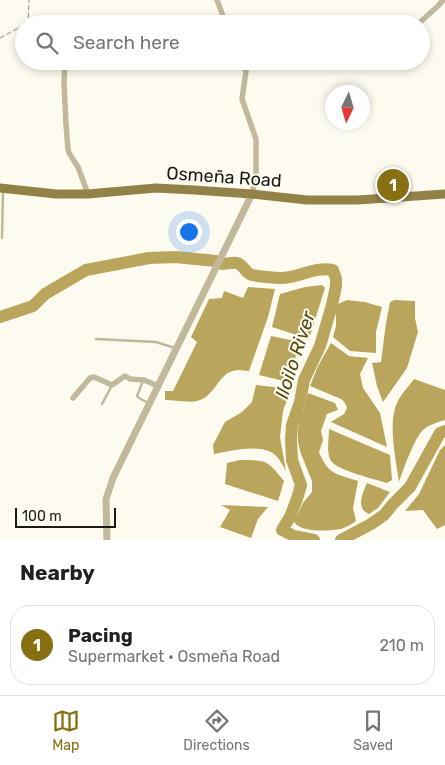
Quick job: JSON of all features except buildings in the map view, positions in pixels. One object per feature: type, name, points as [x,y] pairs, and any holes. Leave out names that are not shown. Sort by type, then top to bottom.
[{"type":"main road","name":"Osmeña Road","points":[[2,189],[56,194],[88,194],[156,188],[252,194],[307,200],[358,200],[445,194]]},
{"type":"street","points":[[217,0],[223,15]]},
{"type":"street","points":[[428,15],[443,0]]},
{"type":"street","points":[[65,70],[64,91],[68,149],[78,167],[88,194]]},
{"type":"street","points":[[107,540],[106,499],[113,478],[252,194],[256,177],[256,139],[242,99],[246,70]]},
{"type":"street","points":[[73,398],[90,378],[94,377],[112,385],[125,376],[144,380],[158,386]]},
{"type":"lane","points":[[2,189],[2,238]]},
{"type":"lane","points":[[96,339],[156,342],[176,348]]},
{"type":"lane","points":[[144,380],[137,396],[150,403]]},
{"type":"lane","points":[[102,404],[112,385]]},
{"type":"path","points":[[28,15],[29,0]]},
{"type":"path","points":[[0,38],[15,30]]},
{"type":"water","points":[[322,285],[325,288],[309,339],[272,327],[280,294],[305,287]]},
{"type":"water","points":[[248,287],[275,289],[268,317],[249,371],[237,370],[228,373],[203,399],[194,402],[165,400],[165,391],[173,391],[197,342],[191,337],[209,299],[222,298],[224,291],[243,298]]},
{"type":"water","points":[[347,300],[365,302],[382,307],[376,332],[376,353],[350,351],[333,337],[336,326],[336,305]]},
{"type":"water","points":[[395,300],[415,301],[415,318],[418,332],[407,368],[383,402],[372,363],[381,362],[390,302]]},
{"type":"water","points":[[271,336],[300,342],[288,382],[259,375]]},
{"type":"water","points":[[331,343],[349,356],[368,358],[360,374],[363,388],[380,413],[387,447],[331,422],[344,414],[347,408],[345,403],[341,399],[310,386],[318,366]]},
{"type":"water","points":[[414,379],[445,390],[445,420],[423,430],[416,439],[399,482],[393,440],[393,419],[398,401]]},
{"type":"water","points":[[256,385],[291,389],[283,411],[280,437],[286,471],[277,457],[271,452],[264,450],[247,449],[214,454],[213,445],[225,422],[242,412],[252,402]]},
{"type":"water","points":[[308,393],[335,403],[338,410],[327,414],[321,431],[323,440],[319,452],[322,460],[339,475],[358,481],[353,508],[356,521],[341,529],[309,530],[298,526],[294,522],[303,503],[312,492],[312,481],[298,442],[299,418],[304,410]]},
{"type":"water","points":[[329,429],[390,455],[392,480],[387,483],[335,465],[329,458]]},
{"type":"water","points":[[445,445],[445,525],[437,529],[423,510],[405,511],[419,494],[440,450]]},
{"type":"water","points":[[240,460],[261,461],[274,469],[284,481],[278,501],[225,484],[227,463]]},
{"type":"water","points":[[367,483],[390,492],[378,508],[369,514],[362,508],[361,504]]},
{"type":"water","points":[[221,505],[268,507],[258,519],[251,538],[220,527],[230,510]]},
{"type":"waterway","name":"Iloilo River","points":[[0,317],[33,306],[45,294],[86,270],[149,258],[175,257],[216,261]]},
{"type":"waterway","name":"Iloilo River","points":[[222,264],[237,263],[252,275],[279,278],[292,277],[312,271],[333,270],[336,286],[332,305],[320,346],[304,380],[300,402],[292,425],[292,460],[301,485],[290,517],[282,530],[294,536],[314,540]]},
{"type":"waterway","name":"Iloilo River","points":[[341,540],[384,515],[410,487],[440,433],[445,431]]},
{"type":"place","name":"Pacing","points":[[393,185]]}]
